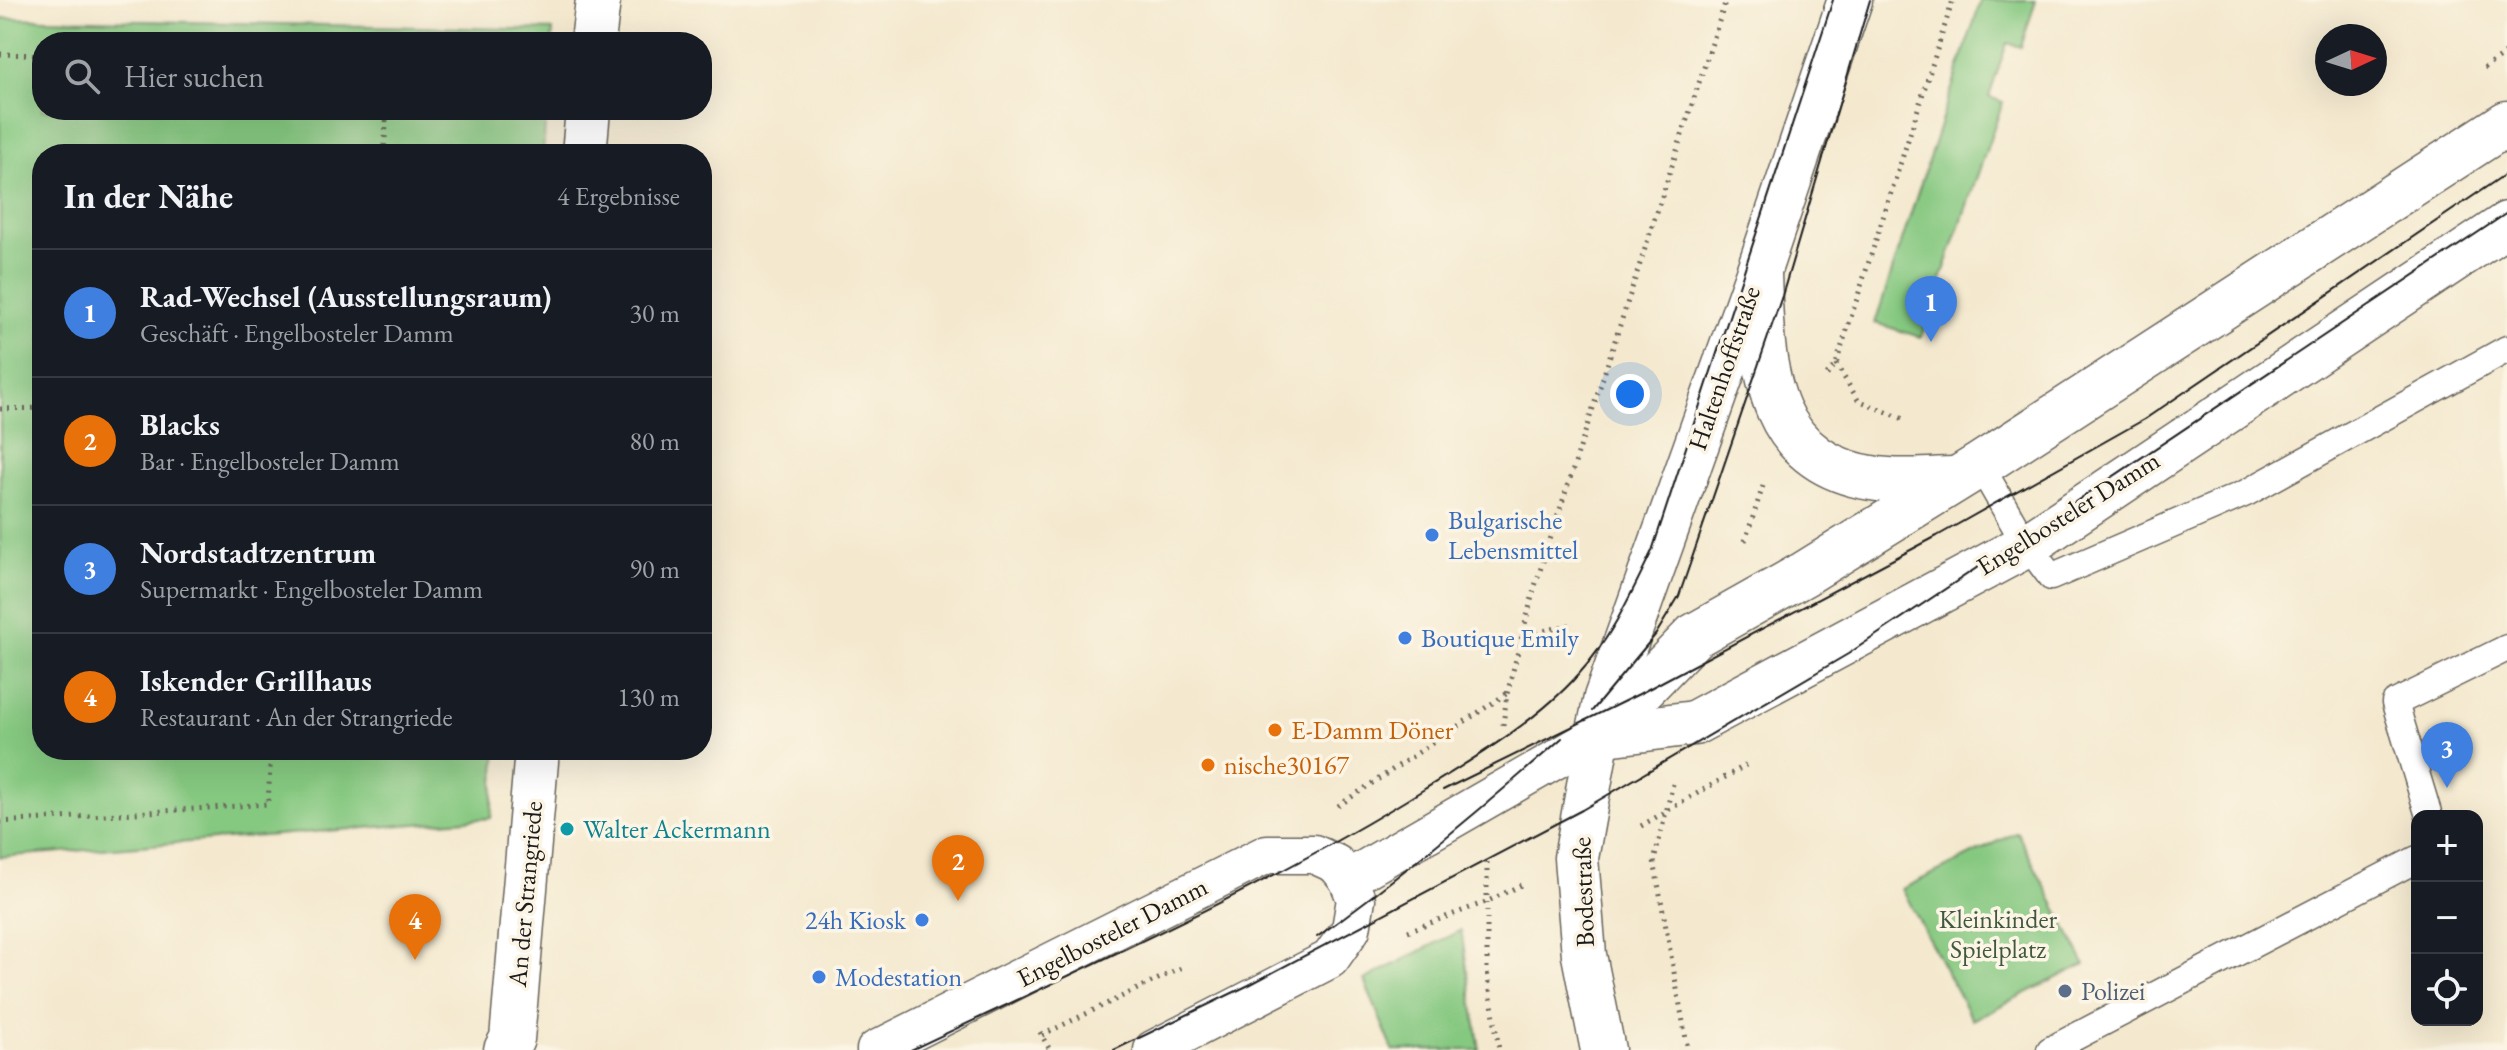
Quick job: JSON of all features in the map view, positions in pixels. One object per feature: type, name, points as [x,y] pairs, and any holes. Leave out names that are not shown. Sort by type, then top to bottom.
[{"type":"main road","points":[[594,32],[598,0]]},
{"type":"main road","name":"Haltenhoffstraße","points":[[1598,735],[1606,698],[1759,270],[1850,0]]},
{"type":"main road","points":[[585,144],[587,120]]},
{"type":"main road","name":"Engelbosteler Damm","points":[[1598,735],[1694,636],[1804,574],[1968,472],[2507,123]]},
{"type":"main road","name":"Engelbosteler Damm","points":[[1598,735],[1694,723],[2027,545],[2507,224]]},
{"type":"main road","points":[[1759,270],[1761,350],[1766,376],[1785,425],[1812,456],[1849,473],[1888,480],[1968,472]]},
{"type":"main road","name":"Bodestraße","points":[[1598,735],[1576,858],[1584,955],[1603,1050]]},
{"type":"main road","name":"An der Strangriede","points":[[509,1044],[536,760]]},
{"type":"street","name":"Engelbosteler Damm","points":[[876,1050],[1267,854],[1314,854],[1336,864],[1348,879],[1494,792],[1598,735]]},
{"type":"street","points":[[1153,1050],[1330,959],[1351,929],[1356,899],[1348,879]]},
{"type":"lane","points":[[1968,472],[2051,577],[2246,493],[2507,349]]},
{"type":"lane","points":[[2427,810],[2395,703],[2507,648]]},
{"type":"lane","points":[[2050,1050],[2411,862]]},
{"type":"path","points":[[1499,1050],[1487,971],[1487,858],[1507,694],[1534,589],[1726,0]]},
{"type":"path","points":[[1836,364],[1953,0]]},
{"type":"path","points":[[0,54],[32,55]]},
{"type":"path","points":[[385,144],[386,120]]},
{"type":"path","points":[[0,409],[32,408]]},
{"type":"path","points":[[1267,854],[1507,694]]},
{"type":"path","points":[[0,822],[268,804],[270,760]]},
{"type":"path","points":[[1665,814],[1654,861],[1688,1050]]},
{"type":"path","points":[[1152,913],[1211,1022]]},
{"type":"path","points":[[1042,1035],[1181,968]]},
{"type":"green space","points":[[1981,0],[2036,0],[2021,47],[2007,43],[1989,97],[2003,102],[1921,337],[1875,323]]},
{"type":"green space","points":[[0,18],[553,30],[32,32],[32,120],[545,120],[544,144],[32,144],[32,760],[496,760],[491,818],[0,857]]},
{"type":"green space","name":"Kleinkinder Spielplatz","points":[[2017,832],[2085,964],[1972,1020],[1902,889]]},
{"type":"green space","points":[[1461,930],[1480,1050],[1393,1050],[1364,980]]},
{"type":"tram line","points":[[911,1050],[1171,927],[1362,827],[1505,738],[1544,708],[1578,675],[1610,631],[1652,551],[1833,0]]},
{"type":"tram line","points":[[1592,711],[1656,634],[1679,596],[1782,296],[1870,0]]},
{"type":"tram line","points":[[1443,790],[1639,694],[1937,536],[2145,419],[2507,173]]},
{"type":"tram line","points":[[1114,1050],[1249,985],[1582,810],[1848,654],[2507,213]]},
{"type":"tram line","points":[[1317,937],[1442,840],[1562,738]]},
{"type":"place","name":"Rad-Wechsel (Ausstellungsraum)","points":[[1931,342]]},
{"type":"place","name":"Bulgarische Lebensmittel","points":[[1432,535]]},
{"type":"place","name":"Boutique Emily","points":[[1405,638]]},
{"type":"place","name":"E-Damm Döner","points":[[1275,730]]},
{"type":"place","name":"nische30167","points":[[1208,765]]},
{"type":"place","name":"Nordstadtzentrum","points":[[2447,788]]},
{"type":"place","name":"Walter Ackermann","points":[[567,829]]},
{"type":"place","name":"Blacks","points":[[958,901]]},
{"type":"place","name":"24h Kiosk","points":[[922,920]]},
{"type":"place","name":"Iskender Grillhaus","points":[[415,960]]},
{"type":"place","name":"Modestation","points":[[819,977]]},
{"type":"place","name":"Polizei","points":[[2065,991]]}]
